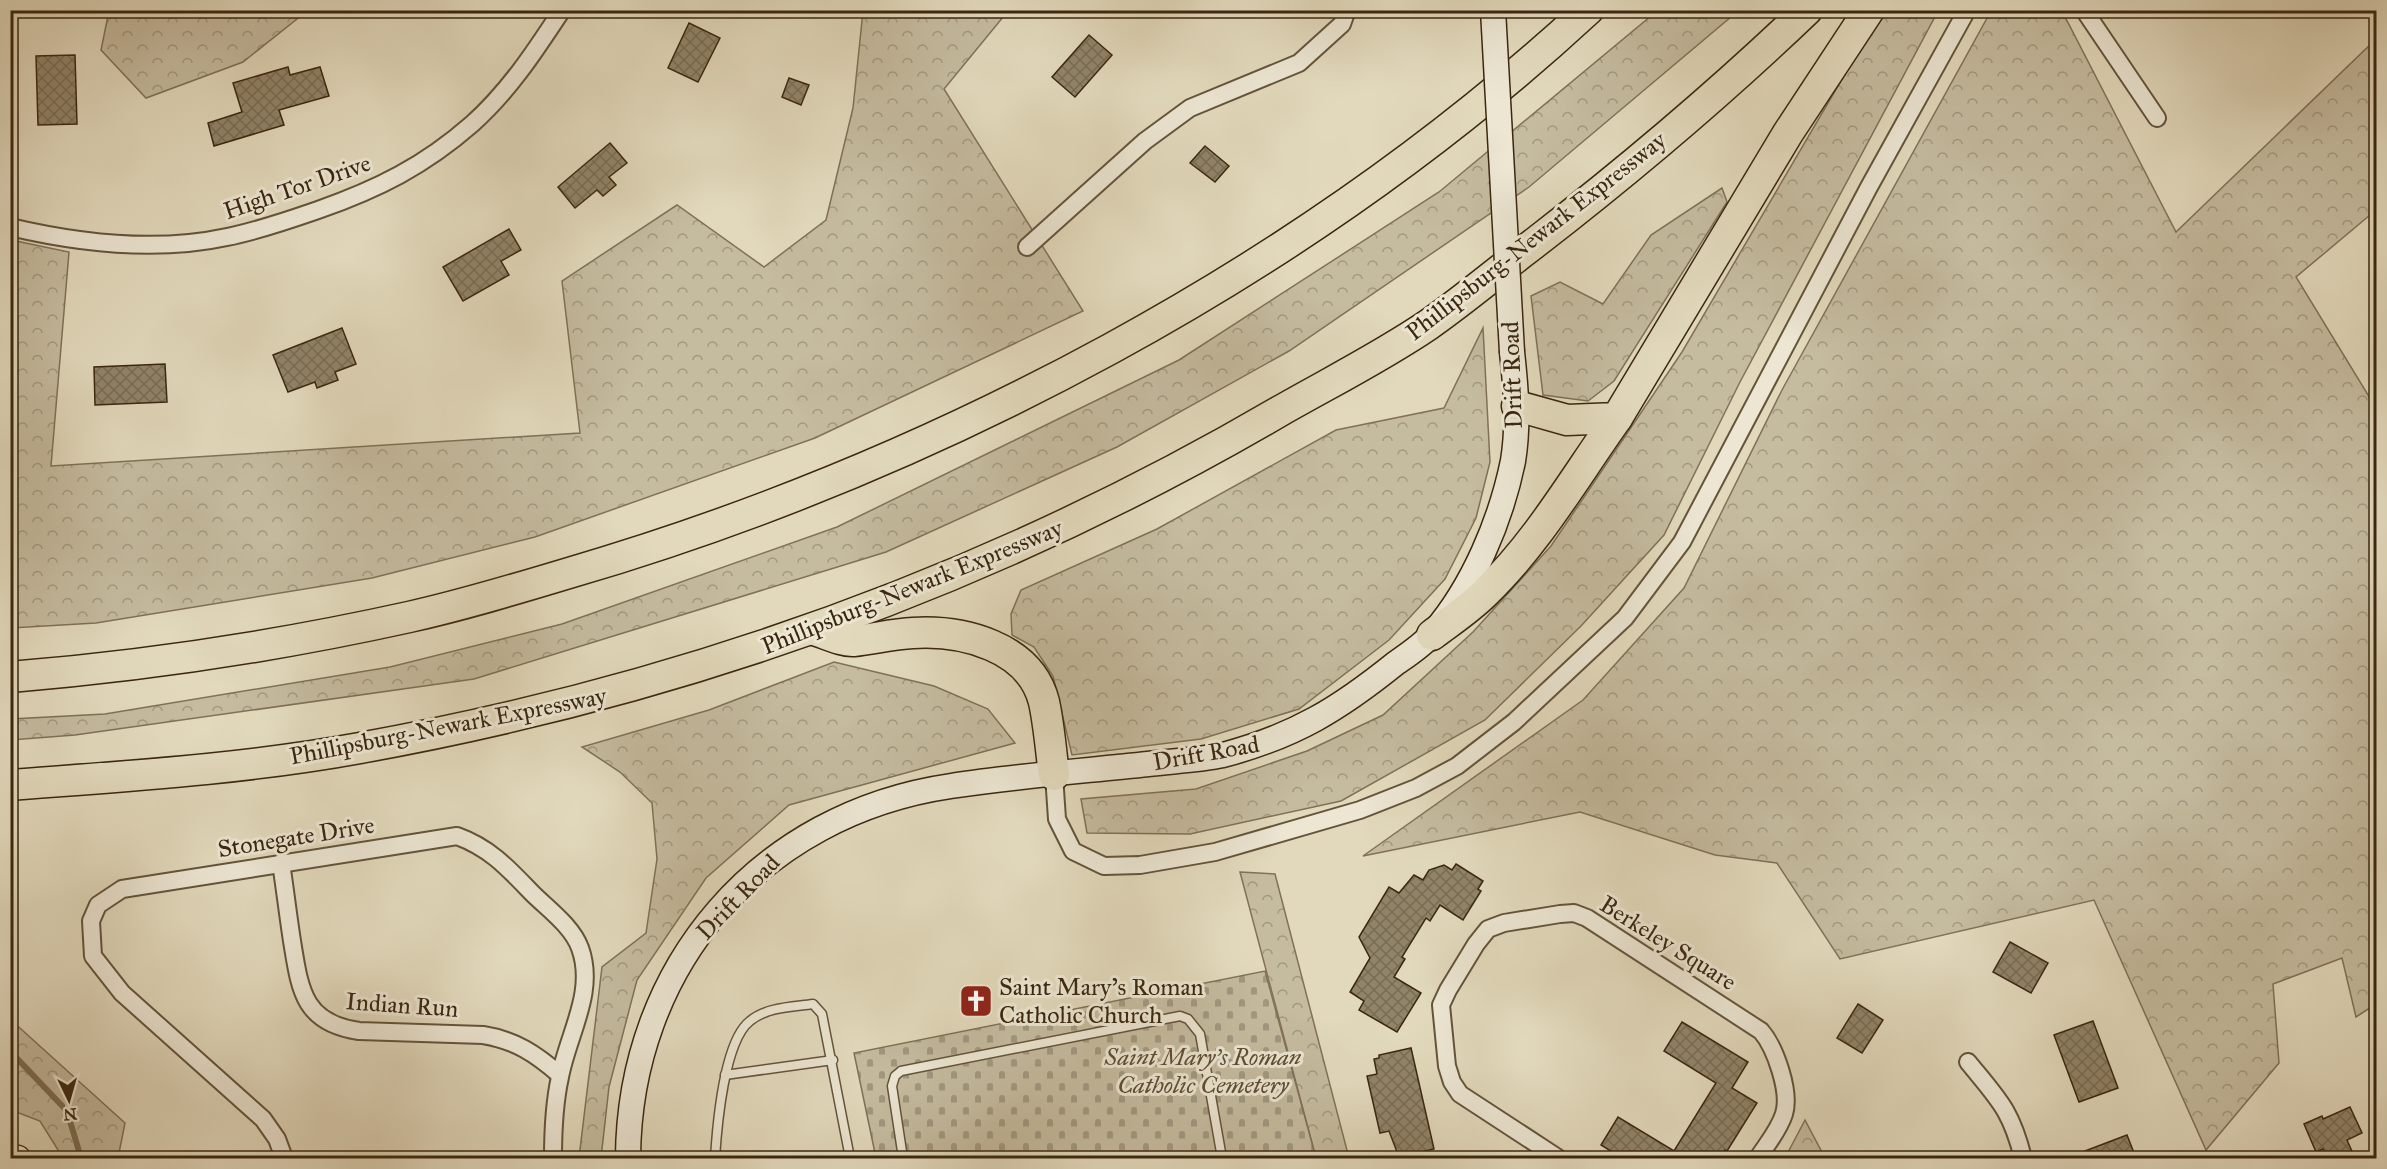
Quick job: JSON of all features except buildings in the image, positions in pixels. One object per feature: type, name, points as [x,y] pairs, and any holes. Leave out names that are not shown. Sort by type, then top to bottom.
[{"type":"highway","points":[[10,677],[118,667],[412,617],[630,555],[734,521],[892,455],[1061,374],[1148,326],[1274,251],[1394,169],[1542,52],[1588,10]]},
{"type":"highway","name":"Phillipsburg-Newark Expressway","points":[[10,785],[262,763],[434,734],[616,692],[708,665],[814,630],[962,572],[1071,523],[1203,456],[1426,327],[1591,200],[1768,47],[1806,10]]},
{"type":"highway","points":[[1432,635],[1484,594],[1512,565],[1538,532],[1617,418],[1788,132],[1869,10]]},
{"type":"highway","points":[[1517,406],[1567,420],[1617,418]]},
{"type":"highway","points":[[814,630],[852,642],[882,635],[949,633],[975,639],[998,648],[1014,658],[1037,686],[1043,701],[1054,774]]},
{"type":"main road","name":"Drift Road","points":[[628,1158],[632,1096],[641,1048],[676,969],[715,913],[757,871],[783,851],[818,829],[884,800],[950,786],[1218,756],[1275,740],[1322,718],[1370,685],[1432,635],[1456,602],[1501,508],[1513,458],[1517,406],[1493,10]]},
{"type":"main road","points":[[10,1156],[18,1158]]},
{"type":"street","name":"High Tor Drive","points":[[10,227],[42,234],[132,243],[187,243],[226,237],[277,224],[369,192],[401,175],[444,147],[472,123],[521,71],[562,10]]},
{"type":"street","points":[[1027,247],[1145,141],[1181,115],[1217,96],[1241,89],[1299,63],[1342,24],[1347,10]]},
{"type":"street","points":[[1054,774],[1057,819],[1073,851],[1104,866],[1140,865],[1215,852],[1360,810],[1416,788],[1457,766],[1514,722],[1625,618],[1682,542],[1869,187],[1967,10]]},
{"type":"street","points":[[2084,10],[2157,118]]},
{"type":"street","name":"Stonegate Drive","points":[[284,1158],[277,1139],[263,1119],[122,993],[93,956],[92,921],[98,905],[122,889],[457,836],[478,844],[505,866],[568,929],[580,947],[585,984],[560,1075],[553,1123],[554,1158]]},
{"type":"street","name":"Indian Run","points":[[281,863],[299,986],[310,1007],[319,1016],[342,1028],[359,1031],[483,1035],[503,1038],[526,1048],[560,1075]]},
{"type":"street","name":"Berkeley Square","points":[[1558,1158],[1460,1094],[1452,1082],[1447,1066],[1441,1005],[1448,990],[1488,929],[1504,923],[1574,913],[1587,918],[1752,1024],[1771,1042],[1777,1058],[1785,1111],[1758,1158]]},
{"type":"street","points":[[1968,1062],[2005,1106],[2014,1125],[2023,1158]]},
{"type":"lane","points":[[715,1158],[725,1075],[736,1044],[749,1021],[775,1009],[813,1004],[822,1014],[833,1060],[850,1158]]},
{"type":"lane","points":[[903,1158],[892,1086],[895,1077],[901,1071],[1180,1016],[1188,1019],[1200,1035],[1222,1158]]},
{"type":"lane","points":[[725,1075],[833,1060]]},
{"type":"green space","points":[[109,10],[307,11],[243,62],[146,98],[101,50]]},
{"type":"green space","points":[[863,11],[1008,11],[944,89],[1083,311],[815,438],[535,537],[372,578],[96,623],[11,628],[11,240],[69,252],[51,466],[580,433],[562,281],[677,205],[764,267],[826,220],[853,108]]},
{"type":"green space","points":[[1657,11],[1738,11],[1529,187],[1289,351],[1117,447],[886,552],[474,679],[75,735],[11,740],[11,719],[105,714],[390,667],[562,624],[837,527],[1179,360],[1439,192]]},
{"type":"green space","points":[[1882,11],[1938,11],[1740,382],[1664,535],[1581,626],[1485,720],[1341,801],[1190,834],[1087,833],[1081,799],[1196,789],[1307,751],[1383,715],[1473,632],[1551,546],[1682,352]]},
{"type":"green space","points":[[1991,11],[2062,11],[2176,232],[2376,39],[2376,210],[2296,277],[2376,408],[2376,1004],[2356,1017],[2342,958],[2273,984],[2279,1063],[2206,1150],[2094,900],[1840,959],[1777,863],[1715,855],[1580,812],[1363,856],[1583,700],[1684,588],[1782,390]]},
{"type":"green space","points":[[1722,188],[1727,202],[1614,381],[1588,401],[1543,395],[1531,296],[1560,282],[1603,304],[1651,235]]},
{"type":"green space","points":[[1483,328],[1490,462],[1476,518],[1445,579],[1389,640],[1299,709],[1201,739],[1072,755],[1053,676],[1034,647],[1012,635],[1011,614],[1021,590],[1157,529],[1336,430],[1444,408]]},
{"type":"green space","points":[[834,662],[934,686],[988,709],[1015,743],[789,805],[706,878],[637,980],[609,1087],[601,1158],[579,1158],[602,967],[646,933],[657,859],[652,803],[620,772],[582,747],[709,710]]},
{"type":"green space","points":[[1240,872],[1275,874],[1349,1158],[1316,1158]]},
{"type":"green space","name":"Saint Mary's Roman Catholic Cemetery","points":[[1265,971],[1316,1158],[876,1158],[854,1053]]},
{"type":"green space","points":[[11,1020],[125,1123],[118,1158],[63,1158],[40,1121],[11,1110]]},
{"type":"green space","points":[[1805,1120],[1825,1158],[1785,1158]]},
{"type":"waterway","points":[[10,1051],[67,1111],[81,1158]]},
{"type":"place","name":"Saint Mary's Roman Catholic Church","points":[[976,1001]]}]
